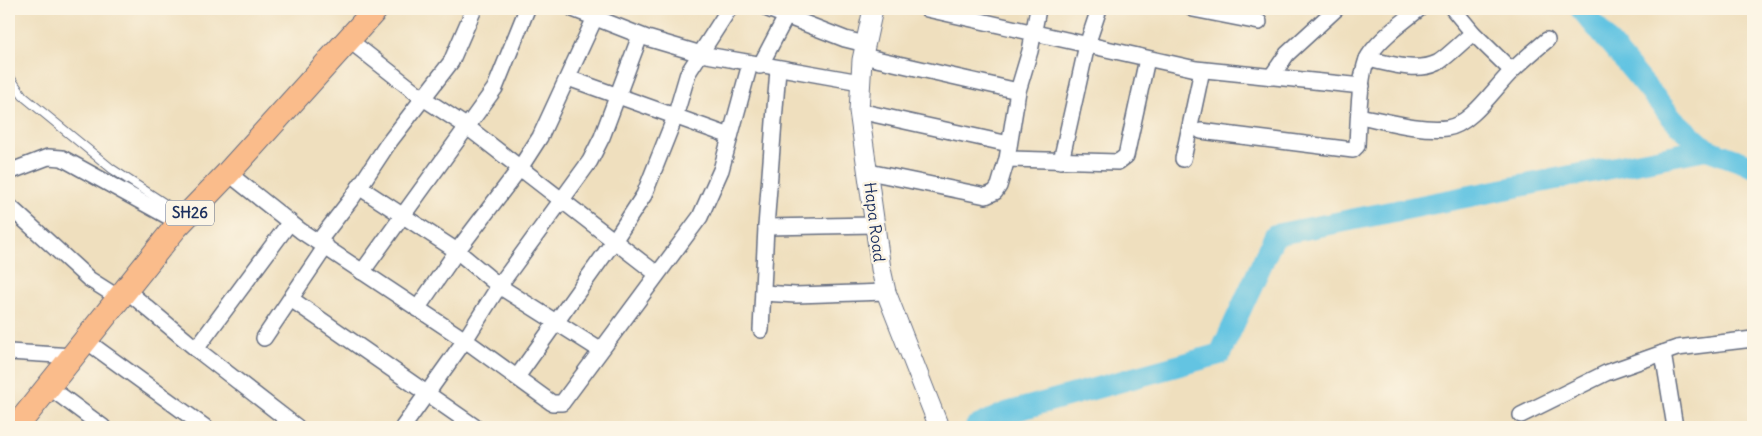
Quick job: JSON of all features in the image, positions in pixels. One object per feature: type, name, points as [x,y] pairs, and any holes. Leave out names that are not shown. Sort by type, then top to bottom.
[{"type":"main road","name":"SH26","points":[[16,427],[183,220],[376,9]]},
{"type":"street","points":[[264,338],[291,298],[322,244],[387,145],[455,54],[474,9]]},
{"type":"street","points":[[362,272],[494,88],[526,9]]},
{"type":"street","points":[[573,9],[597,13],[640,36],[701,54],[860,82]]},
{"type":"street","points":[[517,377],[555,321],[614,241],[644,195],[675,117],[688,73],[729,9]]},
{"type":"street","points":[[768,9],[788,13],[845,39],[864,50],[1018,90]]},
{"type":"street","name":"Hapa Road","points":[[873,9],[864,50],[859,111],[875,225],[886,292],[938,427]]},
{"type":"street","points":[[927,9],[1202,70],[1362,86]]},
{"type":"street","points":[[869,172],[986,196],[995,192],[999,186],[1007,159],[1018,90],[1034,32],[1038,9]]},
{"type":"street","points":[[1061,161],[1087,45],[1099,9]]},
{"type":"street","points":[[1193,9],[1259,22]]},
{"type":"street","points":[[1271,77],[1287,54],[1336,9]]},
{"type":"street","points":[[1201,131],[1352,150],[1357,146],[1362,86],[1367,59],[1383,39],[1419,9]]},
{"type":"street","points":[[1452,9],[1473,33],[1512,70]]},
{"type":"street","points":[[417,310],[456,251],[520,168],[540,137],[568,78],[585,34],[597,13]]},
{"type":"street","points":[[228,173],[290,222],[417,310],[466,340],[552,403],[562,403],[700,216],[721,170],[730,136],[755,65],[788,13]]},
{"type":"street","points":[[1367,59],[1415,68],[1424,67],[1438,63],[1473,33]]},
{"type":"street","points":[[403,427],[466,340],[499,286],[590,161],[640,36]]},
{"type":"street","points":[[349,40],[423,98],[466,126],[657,274]]},
{"type":"street","points":[[1359,116],[1422,127],[1447,128],[1458,124],[1468,118],[1512,70],[1547,40]]},
{"type":"street","points":[[1007,159],[1118,162],[1126,156],[1147,59]]},
{"type":"street","points":[[761,330],[766,227],[778,69]]},
{"type":"street","points":[[1182,159],[1202,70]]},
{"type":"street","points":[[568,78],[730,136]]},
{"type":"street","points":[[859,111],[1009,144]]},
{"type":"street","points":[[9,172],[48,157],[62,158],[183,220]]},
{"type":"street","points":[[359,187],[456,251],[499,286],[600,350]]},
{"type":"street","points":[[9,206],[89,279],[123,294],[297,427]]},
{"type":"street","points":[[196,349],[290,222]]},
{"type":"street","points":[[766,227],[875,225]]},
{"type":"street","points":[[762,293],[796,296],[886,292]]},
{"type":"street","points":[[291,298],[475,427]]},
{"type":"street","points":[[1521,415],[1606,372],[1677,348],[1753,339]]},
{"type":"street","points":[[9,352],[79,348],[205,427]]},
{"type":"street","points":[[1663,354],[1675,427]]},
{"type":"street","points":[[49,386],[103,427]]},
{"type":"lane","points":[[9,76],[23,96],[112,169],[183,220]]},
{"type":"lane","points":[[9,88],[18,90]]},
{"type":"waterway","points":[[1581,9],[1674,120],[1706,149],[1753,166]]},
{"type":"waterway","points":[[976,427],[1006,413],[1220,354],[1275,235],[1706,149]]}]
